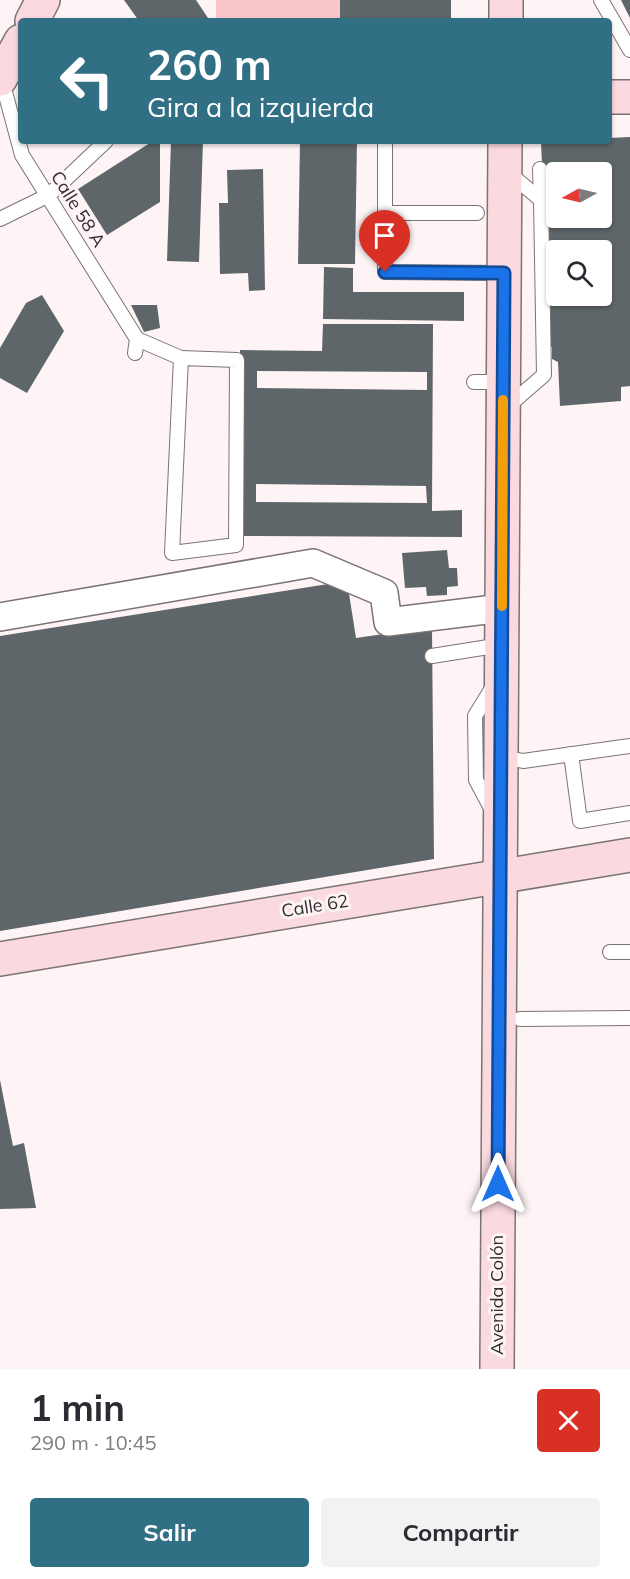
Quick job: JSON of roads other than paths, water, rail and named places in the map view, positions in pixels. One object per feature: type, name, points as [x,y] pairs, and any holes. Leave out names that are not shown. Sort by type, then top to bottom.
[{"type":"street","points":[[34,18],[43,0]]},
{"type":"street","points":[[506,0],[506,18]]},
{"type":"street","points":[[6,80],[18,49]]},
{"type":"street","name":"Avenida Colón","points":[[497,1369],[501,659],[494,392],[504,273],[505,155]]},
{"type":"street","points":[[0,617],[313,563],[384,593],[388,622],[486,610]]},
{"type":"street","name":"Calle 62","points":[[0,959],[630,855]]},
{"type":"lane","points":[[601,0],[611,18]]},
{"type":"lane","points":[[612,19],[630,50]]},
{"type":"lane","name":"Calle 58 A","points":[[6,80],[18,136]]},
{"type":"lane","name":"Calle 58 A","points":[[20,144],[22,155],[137,339]]},
{"type":"lane","points":[[0,219],[49,195],[103,144]]},
{"type":"lane","points":[[386,144],[385,272],[504,273]]},
{"type":"lane","points":[[505,155],[541,200]]},
{"type":"lane","points":[[494,392],[544,375],[540,169]]},
{"type":"lane","points":[[385,213],[477,213]]},
{"type":"lane","points":[[135,353],[137,339],[182,358],[237,360],[236,545],[171,553],[182,358]]},
{"type":"lane","points":[[432,656],[501,659],[476,716],[476,780],[500,824]]},
{"type":"lane","points":[[501,748],[513,759],[523,761],[630,746]]},
{"type":"lane","points":[[571,754],[580,821],[630,813]]},
{"type":"lane","points":[[610,952],[630,952]]},
{"type":"lane","points":[[520,1019],[630,1018]]}]
